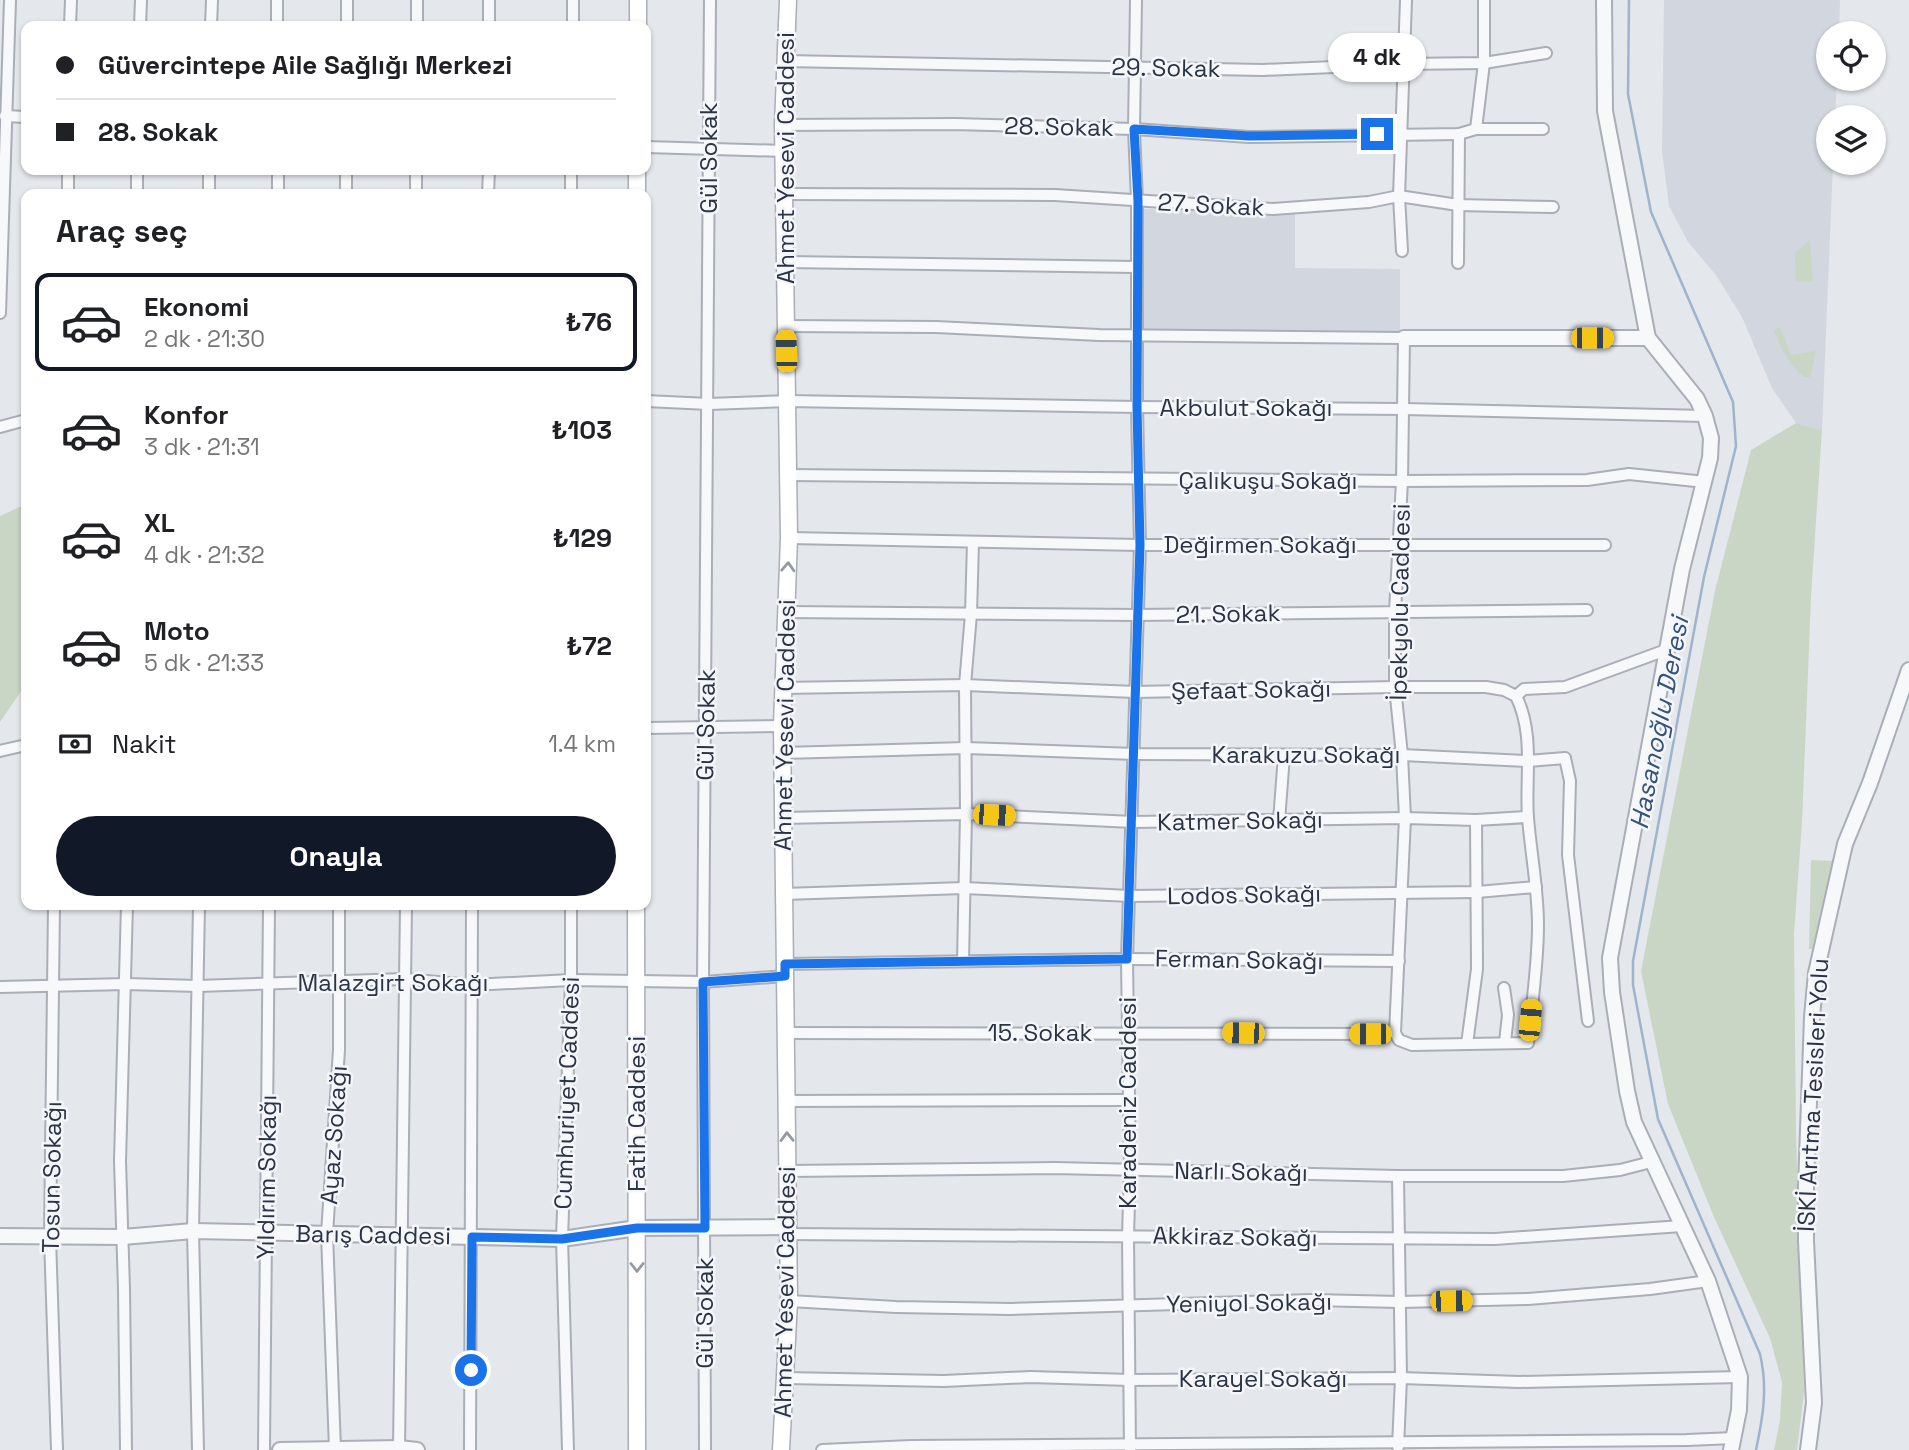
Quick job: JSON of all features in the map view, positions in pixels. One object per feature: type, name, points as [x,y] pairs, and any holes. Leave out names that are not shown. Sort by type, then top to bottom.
[{"type":"main road","points":[[638,0],[638,21]]},
{"type":"main road","name":"Ahmet Yesevi Caddesi","points":[[781,1450],[789,1301],[782,726],[789,538],[783,125],[788,0]]},
{"type":"main road","name":"Fatih Caddesi","points":[[636,910],[638,1450]]},
{"type":"street","points":[[0,313],[10,0]]},
{"type":"street","points":[[70,21],[71,0]]},
{"type":"street","points":[[140,21],[141,0]]},
{"type":"street","points":[[212,0],[212,21]]},
{"type":"street","points":[[277,0],[277,21]]},
{"type":"street","points":[[347,21],[348,0]]},
{"type":"street","points":[[417,0],[417,21]]},
{"type":"street","points":[[489,0],[489,21]]},
{"type":"street","points":[[573,0],[573,21]]},
{"type":"street","name":"Gül Sokak","points":[[705,1450],[703,982],[710,0]]},
{"type":"street","name":"Karadeniz Caddesi","points":[[1130,1447],[1127,959],[1140,545],[1136,267],[1138,201],[1134,129],[1136,0]]},
{"type":"street","points":[[1402,251],[1399,196],[1406,0]]},
{"type":"street","points":[[1476,129],[1484,63],[1484,0]]},
{"type":"street","points":[[822,1450],[1732,1444],[1740,1410],[1740,1377],[1708,1281],[1634,1122],[1612,992],[1610,958],[1666,650],[1682,569],[1705,482],[1711,438],[1697,399],[1648,338],[1605,111],[1604,0]]},
{"type":"street","name":"29. Sokak","points":[[785,61],[1263,70],[1484,63],[1546,53]]},
{"type":"street","points":[[5,116],[21,117]]},
{"type":"street","name":"28. Sokak","points":[[783,125],[955,124],[1134,129],[1249,136],[1459,134],[1476,129],[1544,129]]},
{"type":"street","points":[[1458,263],[1459,134]]},
{"type":"street","points":[[651,147],[784,151]]},
{"type":"street","name":"27. Sokak","points":[[784,194],[1055,195],[1273,209],[1369,202],[1399,196],[1458,205],[1553,207]]},
{"type":"street","points":[[786,262],[1136,267]]},
{"type":"street","points":[[786,326],[936,327],[1099,335],[1648,338]]},
{"type":"street","name":"İpekyolu Caddesi","points":[[1404,338],[1395,687],[1405,818],[1395,1033],[1399,1040],[1412,1045],[1467,1044]]},
{"type":"street","name":"Akbulut Sokağı","points":[[651,401],[709,404],[788,401],[1404,409],[1705,416]]},
{"type":"street","points":[[0,427],[21,421]]},
{"type":"street","name":"Çalıkuşu Sokağı","points":[[789,475],[1402,481],[1587,480],[1629,474],[1705,482]]},
{"type":"street","name":"Değirmen Sokağı","points":[[789,538],[1140,545],[1605,545]]},
{"type":"street","points":[[964,961],[965,685],[971,614],[972,542]]},
{"type":"street","name":"21. Sokak","points":[[786,612],[1137,615],[1587,610]]},
{"type":"street","name":"Şefaat Sokağı","points":[[783,688],[965,685],[1135,692],[1486,687],[1504,690],[1516,696],[1524,689],[1565,687],[1666,650]]},
{"type":"street","name":"İSKİ Arıtma Tesisleri Yolu","points":[[1808,1450],[1814,1403],[1806,1186],[1816,973],[1844,844],[1870,783],[1909,670]]},
{"type":"street","points":[[1476,820],[1477,969],[1467,1044],[1528,1043],[1538,927],[1528,817],[1528,761],[1524,718],[1516,696]]},
{"type":"street","points":[[651,728],[782,726]]},
{"type":"street","points":[[0,751],[21,746]]},
{"type":"street","name":"Karakuzu Sokağı","points":[[783,753],[966,748],[1135,754],[1402,754],[1528,761],[1565,758],[1570,781],[1568,855],[1588,1021]]},
{"type":"street","points":[[1279,821],[1284,755]]},
{"type":"street","name":"Katmer Sokağı","points":[[784,818],[966,814],[1133,822],[1405,818],[1476,820],[1528,817]]},
{"type":"street","name":"Lodos Sokağı","points":[[784,894],[964,888],[1130,896],[1477,892],[1536,887]]},
{"type":"street","name":"Tosun Sokağı","points":[[54,910],[50,1238],[57,1450]]},
{"type":"street","points":[[126,1450],[120,1161],[127,910]]},
{"type":"street","points":[[198,1450],[192,1231],[200,910]]},
{"type":"street","name":"Yıldırım Sokağı","points":[[264,1450],[269,910]]},
{"type":"street","name":"Ayaz Sokağı","points":[[335,1450],[327,1234],[339,1050],[340,910]]},
{"type":"street","points":[[399,1448],[406,910]]},
{"type":"street","points":[[470,1450],[472,910]]},
{"type":"street","name":"Cumhuriyet Caddesi","points":[[568,1450],[562,1239],[571,910]]},
{"type":"street","name":"Ferman Sokağı","points":[[785,970],[964,961],[1399,961]]},
{"type":"street","name":"Malazgirt Sokağı","points":[[0,987],[126,984],[198,986],[404,979],[472,985],[571,980],[703,982],[785,970]]},
{"type":"street","points":[[1504,988],[1508,1015],[1506,1042]]},
{"type":"street","name":"15. Sokak","points":[[786,1034],[1379,1034]]},
{"type":"street","points":[[786,1101],[1129,1100]]},
{"type":"street","name":"Narlı Sokağı","points":[[787,1171],[1055,1168],[1398,1176],[1563,1176],[1620,1170],[1651,1162]]},
{"type":"street","points":[[1398,1176],[1401,1378],[1398,1446]]},
{"type":"street","name":"Akkiraz Sokağı","points":[[788,1230],[1495,1240],[1682,1226]]},
{"type":"street","name":"Barış Caddesi","points":[[0,1236],[122,1237],[192,1231],[562,1239],[637,1228],[788,1230]]},
{"type":"street","name":"Yeniyol Sokağı","points":[[789,1301],[896,1307],[1011,1309],[1312,1300],[1400,1302],[1528,1299],[1650,1289],[1708,1281]]},
{"type":"street","name":"Karayel Sokağı","points":[[786,1378],[944,1381],[1030,1377],[1130,1380],[1401,1378],[1520,1382],[1740,1377]]},
{"type":"street","points":[[281,1450],[416,1450]]},
{"type":"shaded area","points":[[1664,0],[1840,0],[1839,21],[1816,21],[1816,91],[1836,91],[1836,105],[1816,105],[1816,175],[1833,175],[1822,430],[1796,423],[1772,388],[1742,317],[1716,275],[1688,242],[1669,206],[1662,151]]},
{"type":"shaded area","points":[[1142,209],[1295,211],[1295,268],[1400,269],[1400,336],[1141,333]]},
{"type":"green space","points":[[1810,240],[1813,281],[1796,282],[1795,253]]},
{"type":"green space","points":[[1780,327],[1791,355],[1816,351],[1810,377],[1804,377],[1786,356],[1774,330]]},
{"type":"green space","points":[[1796,423],[1822,430],[1794,934],[1796,1134],[1804,1392],[1797,1450],[1774,1450],[1780,1420],[1782,1382],[1770,1338],[1714,1217],[1668,1104],[1641,971],[1715,591],[1751,450]]},
{"type":"green space","points":[[21,506],[21,691],[0,722],[0,516]]},
{"type":"green space","points":[[1811,860],[1833,861],[1813,949],[1809,949]]},
{"type":"waterway","name":"Hasanoğlu Deresi","points":[[1629,0],[1628,94],[1651,212],[1733,402],[1736,446],[1704,577],[1633,961],[1633,985],[1658,1119],[1760,1354],[1764,1402],[1756,1450]]},
{"type":"route","points":[[471,1370],[472,1237],[562,1239],[637,1228],[705,1228],[703,982],[785,976],[785,964],[1127,959],[1140,545],[1136,267],[1138,201],[1134,129],[1249,136],[1377,134]]}]
